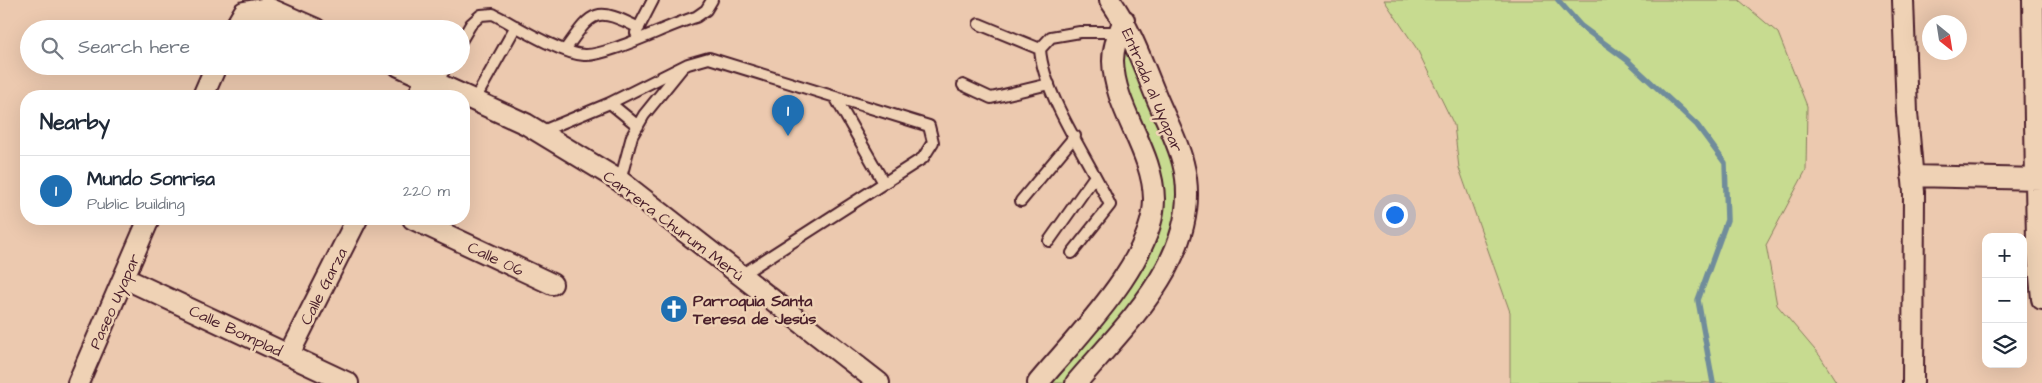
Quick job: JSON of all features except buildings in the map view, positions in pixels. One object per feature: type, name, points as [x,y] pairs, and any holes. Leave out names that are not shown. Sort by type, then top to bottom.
[{"type":"street","points":[[1110,0],[1122,26]]},
{"type":"street","points":[[1903,0],[1907,113],[1912,176],[1913,383]]},
{"type":"street","points":[[2033,0],[2039,180],[2037,242],[2042,299]]},
{"type":"street","points":[[239,20],[268,8],[295,20]]},
{"type":"street","name":"Entrada al Uyapar","points":[[1038,383],[1124,280],[1145,242],[1150,222],[1154,199],[1151,181],[1146,160],[1117,85],[1113,60],[1115,44],[1122,26]]},
{"type":"street","name":"Entrada al Uyapar","points":[[1076,383],[1157,285],[1180,237],[1184,216],[1186,181],[1183,163],[1122,26]]},
{"type":"street","points":[[206,90],[212,75]]},
{"type":"street","name":"Carrera Churum Merú","points":[[411,75],[427,86],[440,90]]},
{"type":"street","name":"Carrera Churum Merú","points":[[470,100],[539,133],[620,181],[880,383]]},
{"type":"street","points":[[1912,176],[2039,180]]},
{"type":"street","name":"Paseo Uyapar","points":[[78,383],[146,225]]},
{"type":"street","name":"Calle Garza","points":[[289,354],[353,225]]},
{"type":"street","name":"Calle 06","points":[[426,225],[552,284]]},
{"type":"street","name":"Calle Bomplad","points":[[124,278],[348,383]]},
{"type":"lane","points":[[633,40],[653,0]]},
{"type":"lane","points":[[470,26],[481,15],[493,14],[565,50],[584,56],[602,52],[696,16],[706,10],[712,0]]},
{"type":"lane","points":[[565,50],[585,22],[599,14],[614,15],[639,28]]},
{"type":"lane","points":[[979,24],[1040,49]]},
{"type":"lane","points":[[474,101],[516,26]]},
{"type":"lane","points":[[1072,253],[1110,207],[1049,84],[1041,62],[1040,49],[1051,37],[1122,26]]},
{"type":"lane","points":[[539,133],[610,103],[684,66],[709,58],[929,126],[933,142],[923,158],[742,275]]},
{"type":"lane","points":[[620,181],[632,136],[644,115],[684,66]]},
{"type":"lane","points":[[427,86],[437,75]]},
{"type":"lane","points":[[964,85],[991,98],[1049,84]]},
{"type":"lane","points":[[835,97],[884,183]]},
{"type":"lane","points":[[610,103],[638,126]]},
{"type":"lane","points":[[1021,201],[1075,136]]},
{"type":"lane","points":[[1049,241],[1095,176]]},
{"type":"green space","points":[[1384,0],[1739,0],[1778,33],[1807,106],[1806,170],[1766,245],[1777,305],[1820,356],[1837,383],[1510,383],[1510,312],[1459,168],[1454,125],[1417,49]]},
{"type":"green space","points":[[1124,20],[1175,139],[1180,237],[1076,383],[1038,383],[1124,279],[1154,199],[1117,85]]},
{"type":"waterway","points":[[1558,0],[1581,26],[1627,60],[1697,125],[1725,163],[1727,220],[1698,300],[1713,383]]},
{"type":"place","name":"Mundo Sonrisa","points":[[788,136]]},
{"type":"place","name":"Parroquia Santa Teresa de Jesús","points":[[674,309]]}]
